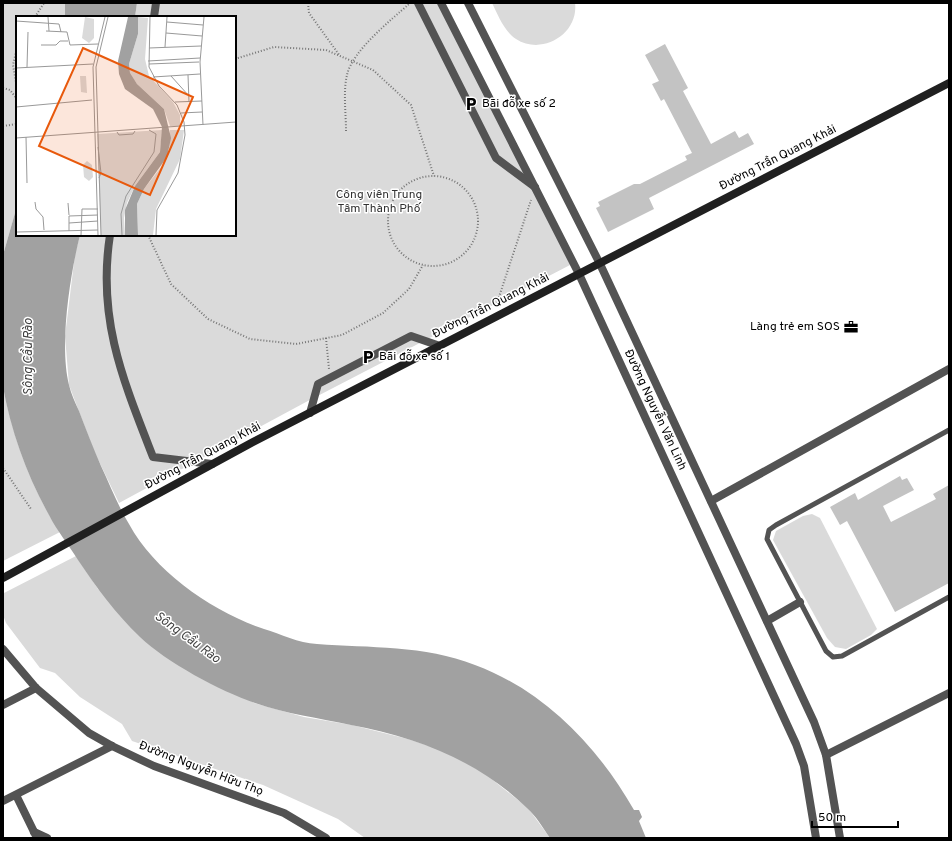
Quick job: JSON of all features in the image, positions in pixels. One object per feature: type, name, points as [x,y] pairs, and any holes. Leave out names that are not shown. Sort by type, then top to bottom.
[{"type":"main road","name":"Đường Trần Quang Khải","points":[[3,578],[212,464],[949,83]]},
{"type":"street","points":[[154,16],[156,3]]},
{"type":"street","points":[[418,3],[496,158],[535,187]]},
{"type":"street","name":"Đường Nguyễn Văn Linh","points":[[441,3],[579,274],[796,744],[804,766],[816,838]]},
{"type":"street","name":"Đường Nguyễn Văn Linh","points":[[468,3],[600,264],[814,722],[826,755],[840,838]]},
{"type":"street","points":[[110,236],[106,258],[108,318],[119,363],[153,456],[212,464]]},
{"type":"street","points":[[310,413],[318,384],[411,336],[440,346]]},
{"type":"street","points":[[711,501],[949,369]]},
{"type":"street","points":[[767,621],[800,602]]},
{"type":"street","name":"Đường Nguyễn Hữu Thọ","points":[[3,649],[36,688],[89,733],[154,766],[284,813],[326,838]]},
{"type":"street","points":[[3,706],[36,688]]},
{"type":"street","points":[[826,755],[949,693]]},
{"type":"street","points":[[3,801],[112,746]]},
{"type":"street","points":[[16,795],[35,835],[47,838]]},
{"type":"lane","points":[[949,430],[769,530],[767,539],[826,651],[833,657],[842,656],[949,596]]},
{"type":"path","points":[[36,16],[44,3]]},
{"type":"path","points":[[308,3],[309,13],[340,56]]},
{"type":"path","points":[[346,131],[347,76],[352,62],[377,33],[410,3]]},
{"type":"path","points":[[236,59],[274,48],[326,50],[373,70],[411,105],[434,176]]},
{"type":"path","points":[[16,52],[13,65],[16,82]]},
{"type":"path","points":[[3,88],[10,90],[16,98]]},
{"type":"path","points":[[3,126],[16,124]]},
{"type":"path","points":[[434,176],[449,179],[462,187],[472,199],[478,214],[478,229],[472,243],[463,254],[452,262],[438,266],[423,265],[410,260],[405,256],[392,240],[388,226],[389,212],[395,198],[405,186],[419,179],[434,176]]},
{"type":"path","points":[[491,320],[535,187]]},
{"type":"path","points":[[148,236],[171,284],[208,319],[250,338],[296,344],[342,335],[382,313],[409,289],[423,265]]},
{"type":"path","points":[[326,338],[330,378]]},
{"type":"path","points":[[3,468],[31,509]]},
{"type":"green space","points":[[3,3],[65,3],[65,16],[16,16],[16,210],[3,255]]},
{"type":"green space","name":"Công viên Trung Tâm Thành Phố","points":[[137,3],[439,3],[543,204],[570,265],[306,402],[119,503],[94,451],[69,385],[65,336],[75,254],[80,236],[236,236],[236,16],[135,16]]},
{"type":"green space","points":[[492,3],[575,3],[575,14],[571,24],[557,39],[537,45],[526,44],[516,39],[508,32]]},
{"type":"green space","points":[[3,387],[12,425],[24,462],[40,498],[60,532],[3,561]]},
{"type":"green space","points":[[812,514],[820,518],[877,629],[871,635],[846,649],[835,647],[827,638],[773,540],[776,531],[803,516]]},
{"type":"green space","points":[[76,556],[98,589],[254,703],[304,717],[352,725],[408,739],[447,752],[484,773],[528,808],[550,838],[365,838],[338,819],[263,785],[132,741],[122,724],[80,697],[55,673],[40,668],[6,623],[3,615],[4,593]]},
{"type":"water","points":[[65,3],[137,3],[135,16],[65,16]]},
{"type":"water","name":"Sông Cầu Rào","points":[[16,210],[16,236],[80,236],[69,289],[65,331],[66,369],[69,385],[95,452],[125,517],[140,542],[170,574],[187,588],[225,612],[245,622],[290,638],[310,643],[397,648],[436,654],[475,665],[500,676],[547,706],[586,743],[604,764],[634,810],[639,810],[642,817],[639,821],[646,838],[550,838],[530,811],[508,791],[467,764],[445,753],[399,736],[303,716],[241,698],[194,675],[151,647],[115,610],[85,570],[52,521],[27,469],[10,420],[3,387],[3,255]]},
{"type":"building","points":[[665,44],[688,88],[683,91],[711,144],[735,131],[739,138],[748,133],[754,144],[649,198],[654,209],[608,232],[596,208],[600,206],[598,202],[634,184],[640,184],[687,160],[685,156],[692,153],[664,99],[661,101],[652,84],[659,81],[645,55]]},
{"type":"building","points":[[900,476],[902,480],[907,478],[914,490],[883,506],[891,522],[936,499],[933,494],[949,485],[949,583],[895,612],[847,521],[840,525],[830,507],[855,493],[858,500]]},
{"type":"place","name":"Bãi đỗ xe số 2","points":[[471,104]]},
{"type":"place","name":"Làng trẻ em SOS","points":[[851,327]]},
{"type":"place","name":"Bãi đỗ xe số 1","points":[[368,357]]}]
